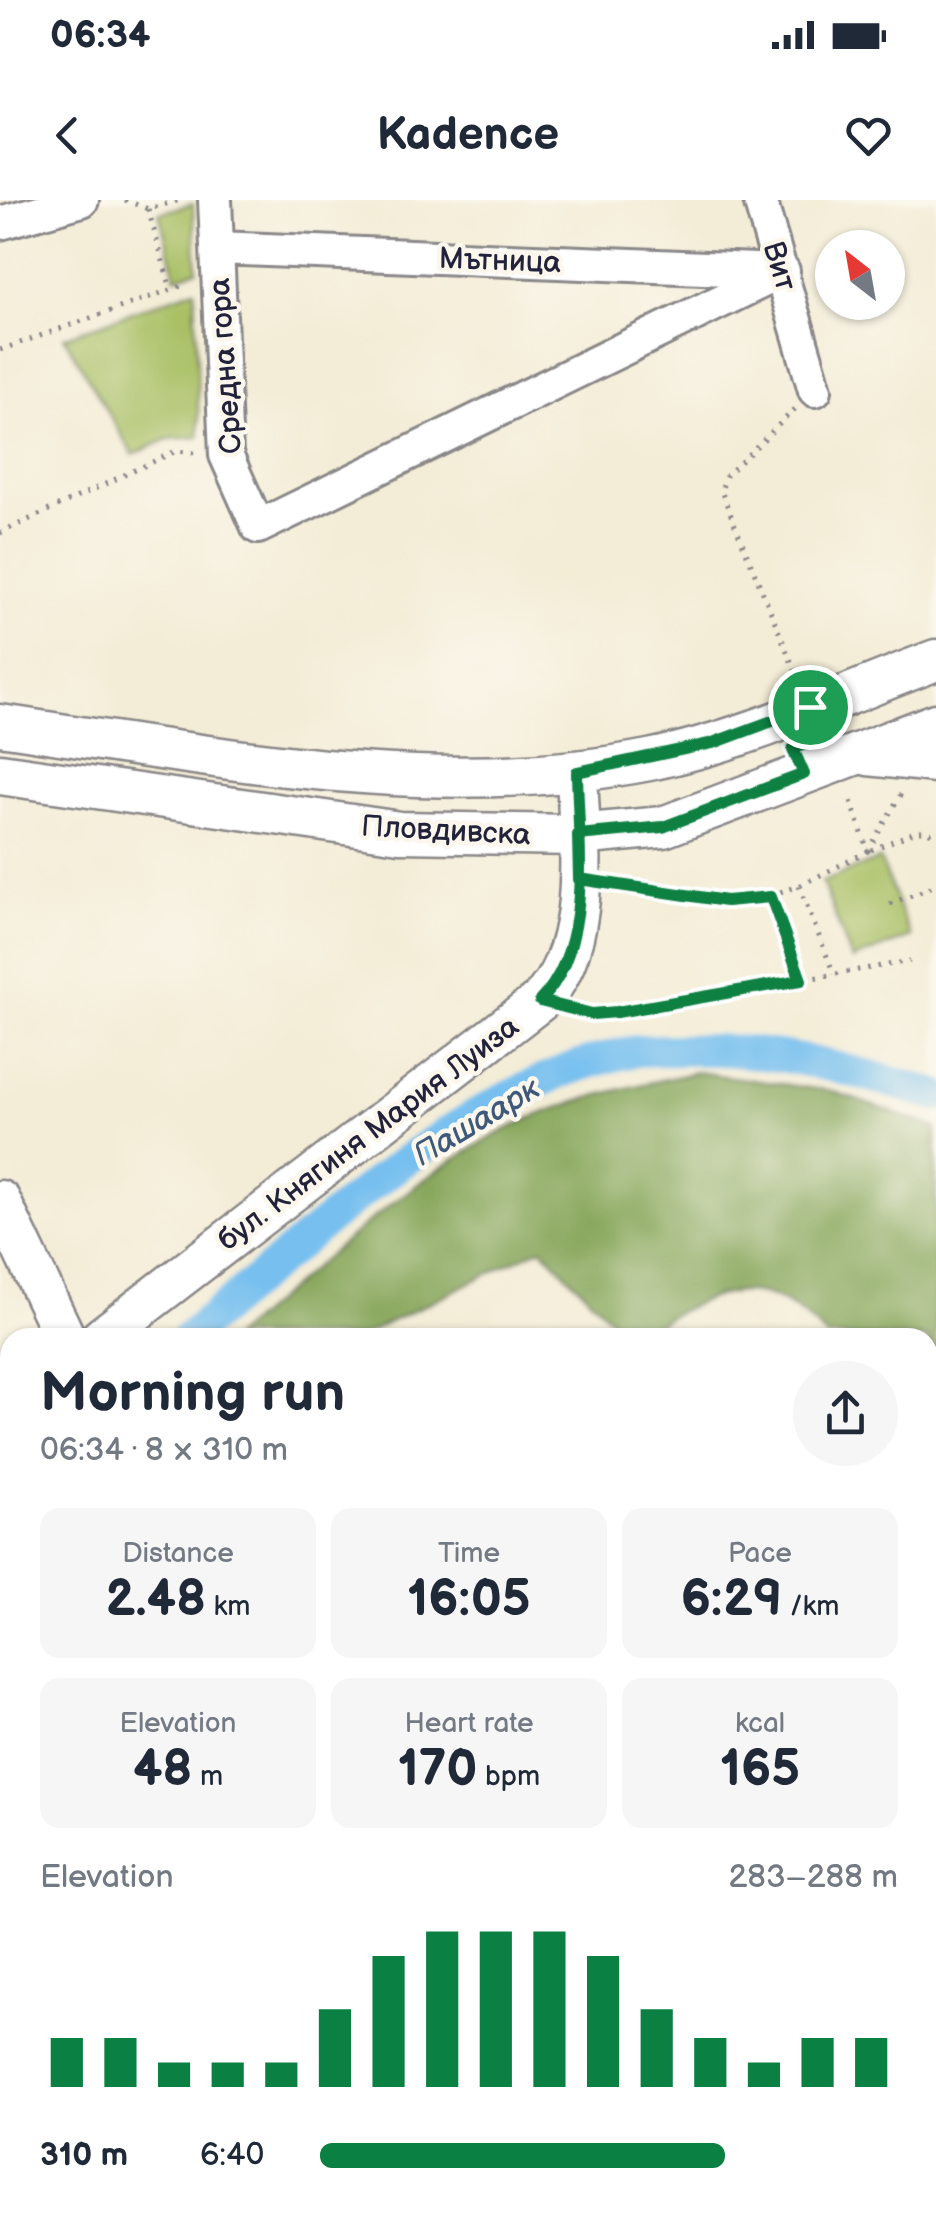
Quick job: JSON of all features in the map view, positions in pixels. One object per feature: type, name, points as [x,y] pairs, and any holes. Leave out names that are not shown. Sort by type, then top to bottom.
[{"type":"street","points":[[0,223],[82,200]]},
{"type":"street","name":"Средна гора","points":[[215,200],[226,455],[258,527],[783,271]]},
{"type":"street","name":"Вит","points":[[760,200],[815,390]]},
{"type":"street","name":"Мътница","points":[[218,260],[783,271]]},
{"type":"street","name":"Пловдивска","points":[[0,725],[373,775],[494,778],[577,772],[713,743],[936,660]]},
{"type":"street","name":"Пловдивска","points":[[0,774],[400,832],[578,835],[663,827],[931,748]]},
{"type":"street","name":"бул. Княгиня Мария Луиза","points":[[115,1328],[540,1001],[557,983],[568,959],[579,879],[577,772]]},
{"type":"street","points":[[5,1226],[60,1328]]},
{"type":"path","points":[[125,200],[148,210],[181,200]]},
{"type":"path","points":[[148,210],[171,289]]},
{"type":"path","points":[[0,350],[171,289],[218,260]]},
{"type":"path","points":[[810,707],[721,491],[726,476],[815,390]]},
{"type":"path","points":[[0,533],[176,451],[226,455]]},
{"type":"path","points":[[868,851],[931,748]]},
{"type":"path","points":[[851,771],[868,851]]},
{"type":"path","points":[[579,879],[726,901],[771,897],[917,831],[928,831],[936,839]]},
{"type":"path","points":[[890,904],[936,885]]},
{"type":"path","points":[[799,886],[834,974]]},
{"type":"path","points":[[771,897],[801,980]]},
{"type":"path","points":[[540,1001],[592,1014],[617,1012],[910,960]]},
{"type":"green space","points":[[193,204],[197,270],[176,277],[159,213]]},
{"type":"green space","points":[[195,289],[199,437],[168,439],[133,455],[64,337]]},
{"type":"green space","points":[[880,859],[911,937],[852,960],[822,882]]},
{"type":"green space","points":[[696,1072],[831,1091],[936,1128],[936,1328],[818,1328],[789,1305],[753,1292],[714,1297],[651,1328],[619,1328],[541,1248],[377,1328],[244,1328],[370,1221],[442,1167],[520,1123],[607,1093]]},
{"type":"waterway","name":"Пашаарк","points":[[199,1328],[394,1169],[450,1130],[508,1097],[568,1070],[636,1051],[748,1052],[811,1062],[936,1095]]},
{"type":"route","points":[[810,707],[713,743],[577,772],[579,879],[568,959],[557,983],[540,1001],[592,1014],[617,1012],[801,980],[771,897],[726,901],[579,879],[578,835],[663,827],[804,774],[793,749],[823,737],[810,707]]}]
